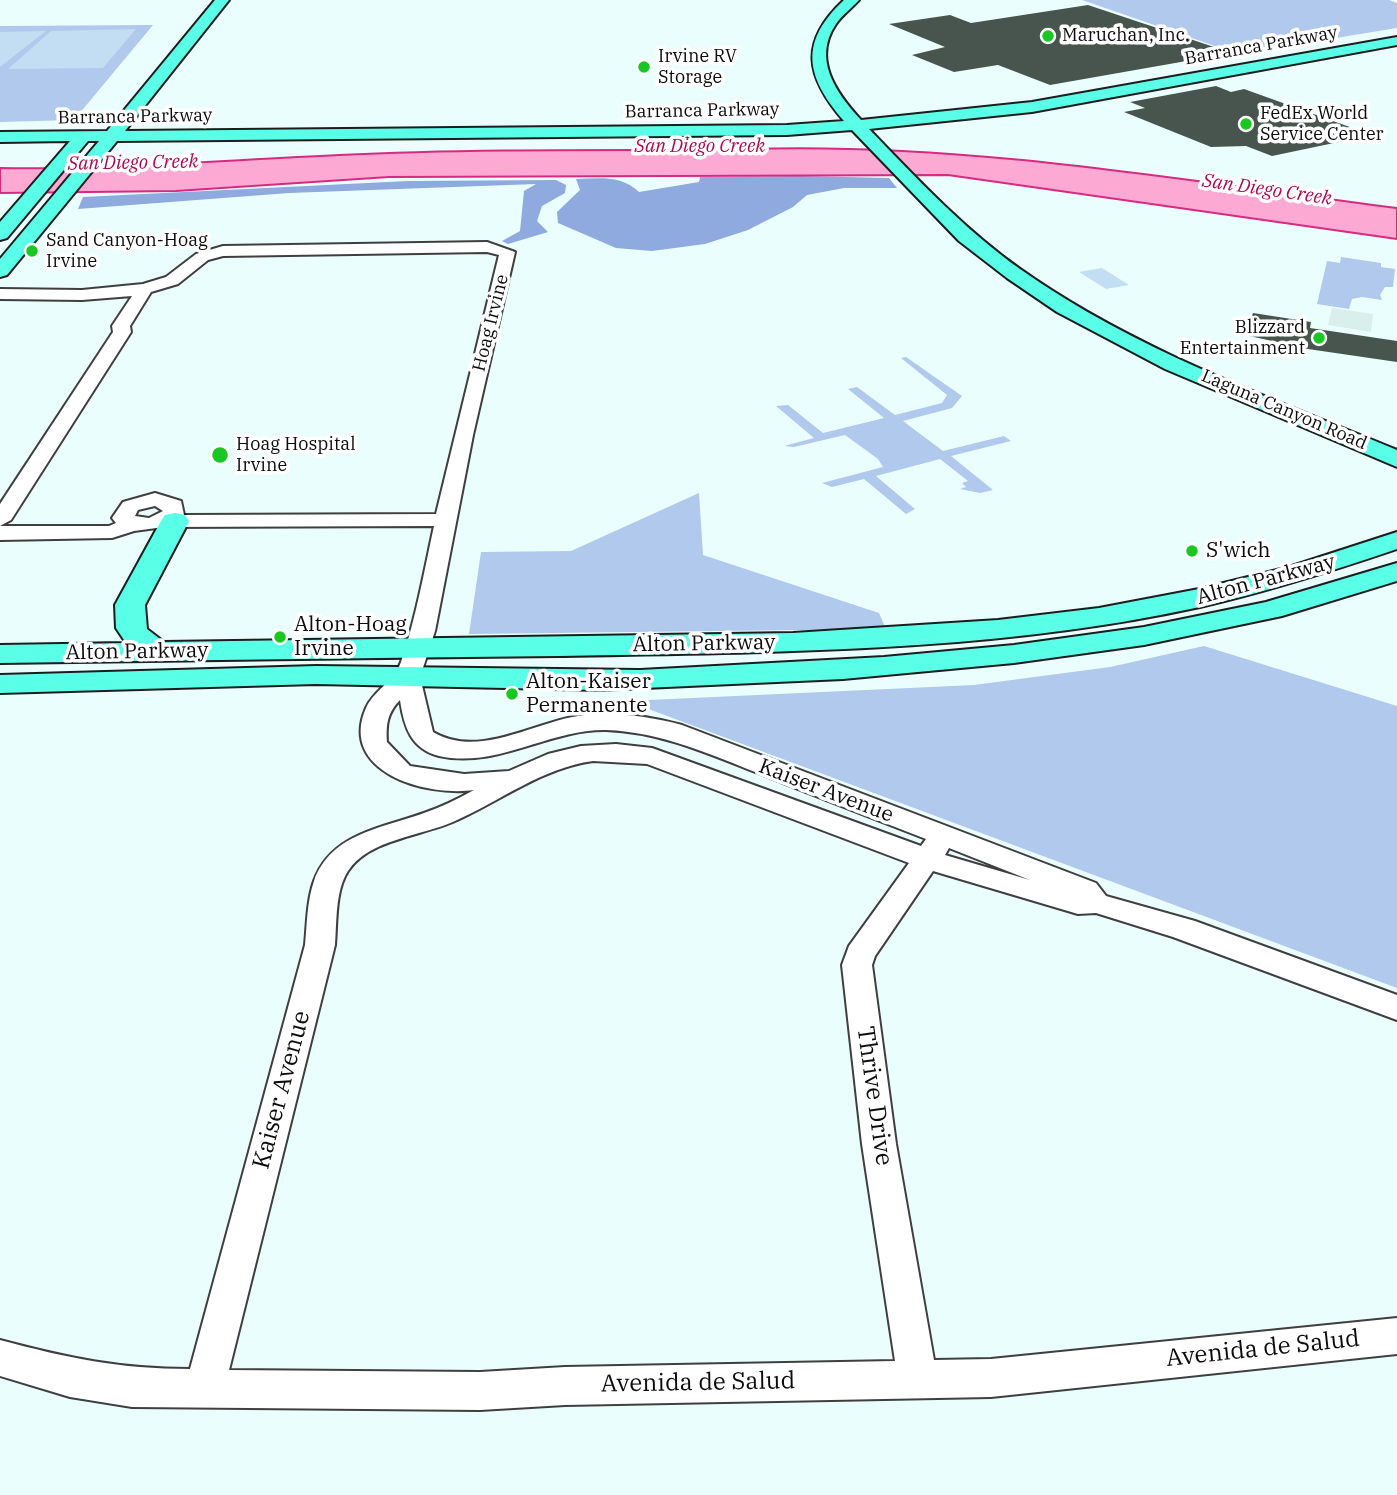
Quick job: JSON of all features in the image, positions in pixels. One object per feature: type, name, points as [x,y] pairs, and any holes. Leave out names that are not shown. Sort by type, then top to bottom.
[{"type":"main road","points":[[0,271],[64,199],[222,0]]},
{"type":"main road","name":"Laguna Canyon Road","points":[[852,0],[828,23],[817,57],[819,75],[853,122],[967,238],[1076,312],[1150,352],[1397,459]]},
{"type":"main road","points":[[838,37],[846,21],[867,0]]},
{"type":"main road","name":"Barranca Parkway","points":[[0,129],[91,129],[114,133],[779,130],[1019,100],[1397,34]]},
{"type":"main road","name":"Barranca Parkway","points":[[874,117],[1032,107],[1397,41]]},
{"type":"main road","name":"Laguna Canyon Road","points":[[874,117],[967,218],[1013,256],[1094,309],[1171,348],[1397,444]]},
{"type":"main road","points":[[0,234],[91,129]]},
{"type":"main road","name":"Barranca Parkway","points":[[0,137],[91,129]]},
{"type":"main road","points":[[158,652],[134,635],[128,618],[130,605],[169,521]]},
{"type":"main road","name":"Alton Parkway","points":[[0,684],[359,675],[413,663],[887,640],[1016,628],[1112,616],[1227,593],[1319,567],[1397,540]]},
{"type":"main road","name":"Alton Parkway","points":[[0,654],[158,652],[413,663],[561,681],[777,674],[1009,656],[1185,630],[1329,594],[1397,572]]},
{"type":"street","name":"Hoag Irvine","points":[[0,294],[123,293],[145,289],[180,277],[200,256],[223,251],[487,247],[505,251],[508,254],[413,663]]},
{"type":"street","name":"Hoag Irvine","points":[[0,286],[134,284],[145,289]]},
{"type":"street","points":[[0,520],[122,331],[121,326],[145,289]]},
{"type":"street","points":[[132,524],[123,518],[125,510],[146,500],[163,500],[174,505],[174,513],[169,521]]},
{"type":"street","points":[[169,521],[369,528],[446,520]]},
{"type":"street","points":[[0,533],[112,532],[132,524]]},
{"type":"street","name":"Kaiser Avenue","points":[[404,827],[429,801],[426,786],[386,760],[374,743],[373,727],[379,707],[413,663]]},
{"type":"street","name":"Kaiser Avenue","points":[[413,663],[416,723],[423,737],[438,747],[459,751],[483,750],[568,724],[623,722],[673,731],[935,848]]},
{"type":"street","name":"Kaiser Avenue","points":[[410,776],[464,783],[498,780],[580,755],[626,752],[652,756],[935,848]]},
{"type":"street","name":"Kaiser Avenue","points":[[204,1390],[320,945],[333,870],[349,853],[404,827],[439,816],[536,769]]},
{"type":"street","points":[[935,848],[1077,904],[1096,903],[1184,929],[1397,1008]]},
{"type":"street","name":"Thrive Drive","points":[[918,1380],[879,1144],[857,965],[860,954],[935,848]]},
{"type":"street","name":"Avenida de Salud","points":[[0,1358],[70,1378],[132,1388],[418,1392],[991,1378],[1397,1336]]},
{"type":"shaded area","points":[[1082,0],[1389,0],[1397,3],[1397,28],[1238,54]]},
{"type":"shaded area","points":[[153,25],[74,120],[0,122],[0,26]]},
{"type":"shaded area","points":[[136,29],[103,68],[8,69],[51,31]]},
{"type":"shaded area","points":[[46,31],[0,67],[0,32]]},
{"type":"shaded area","name":"San Diego Creek","points":[[745,146],[747,149],[829,148],[992,157],[1154,175],[1397,208],[1397,239],[948,175],[389,177],[176,191],[0,193],[0,168],[128,166],[386,153],[715,150],[718,147]]},
{"type":"shaded area","points":[[700,177],[889,178],[897,188],[844,188],[807,195],[793,207],[748,230],[705,244],[652,251],[616,248],[558,223],[557,212],[580,190],[576,179],[618,180],[639,192],[699,182]]},
{"type":"shaded area","points":[[556,180],[566,185],[565,193],[542,206],[537,221],[548,232],[508,244],[502,241],[520,231],[524,191],[536,184],[289,193],[78,209],[83,197],[408,181]]},
{"type":"shaded area","points":[[1341,257],[1381,263],[1381,267],[1395,269],[1393,287],[1385,287],[1380,295],[1382,300],[1362,297],[1352,299],[1349,309],[1317,304],[1327,261],[1340,263]]},
{"type":"shaded area","points":[[1102,268],[1129,285],[1106,289],[1079,272]]},
{"type":"shaded area","points":[[1332,308],[1373,314],[1371,332],[1328,325]]},
{"type":"shaded area","points":[[906,357],[962,396],[952,408],[903,421],[943,451],[1004,436],[1011,441],[951,456],[993,490],[980,493],[960,489],[966,487],[962,483],[968,481],[940,459],[876,476],[915,509],[906,514],[864,479],[832,487],[822,483],[883,467],[878,459],[845,435],[794,447],[784,446],[814,438],[776,406],[788,405],[823,433],[884,418],[848,389],[857,387],[895,415],[942,403],[947,395],[901,358]]},
{"type":"shaded area","points":[[699,493],[703,555],[879,613],[886,629],[469,634],[481,552],[571,551]]},
{"type":"shaded area","points":[[1204,646],[1397,706],[1397,988],[627,701],[974,685],[1110,667]]},
{"type":"building","name":"Maruchan, Inc.","points":[[1088,5],[1232,53],[1050,85],[998,65],[954,72],[912,55],[945,47],[889,24],[950,15],[971,23]]},
{"type":"building","name":"FedEx World Service Center","points":[[1216,86],[1231,92],[1244,89],[1372,135],[1272,156],[1246,146],[1211,147],[1124,112],[1145,108],[1130,102]]},
{"type":"building","name":"Blizzard Entertainment","points":[[1253,313],[1311,322],[1310,328],[1397,341],[1397,362],[1308,349],[1245,335]]},
{"type":"waterway","points":[[727,153],[731,135]]},
{"type":"place","name":"Maruchan, Inc.","points":[[1048,36]]},
{"type":"place","name":"Irvine RV Storage","points":[[644,67]]},
{"type":"place","name":"FedEx World Service Center","points":[[1246,124]]},
{"type":"place","name":"Sand Canyon-Hoag Irvine","points":[[32,251]]},
{"type":"place","name":"Blizzard Entertainment","points":[[1319,338]]},
{"type":"place","name":"Hoag Hospital Irvine","points":[[220,455]]},
{"type":"place","name":"S'wich","points":[[1192,551]]},
{"type":"place","name":"Alton-Hoag Irvine","points":[[280,637]]},
{"type":"place","name":"Alton-Kaiser Permanente","points":[[512,694]]}]
